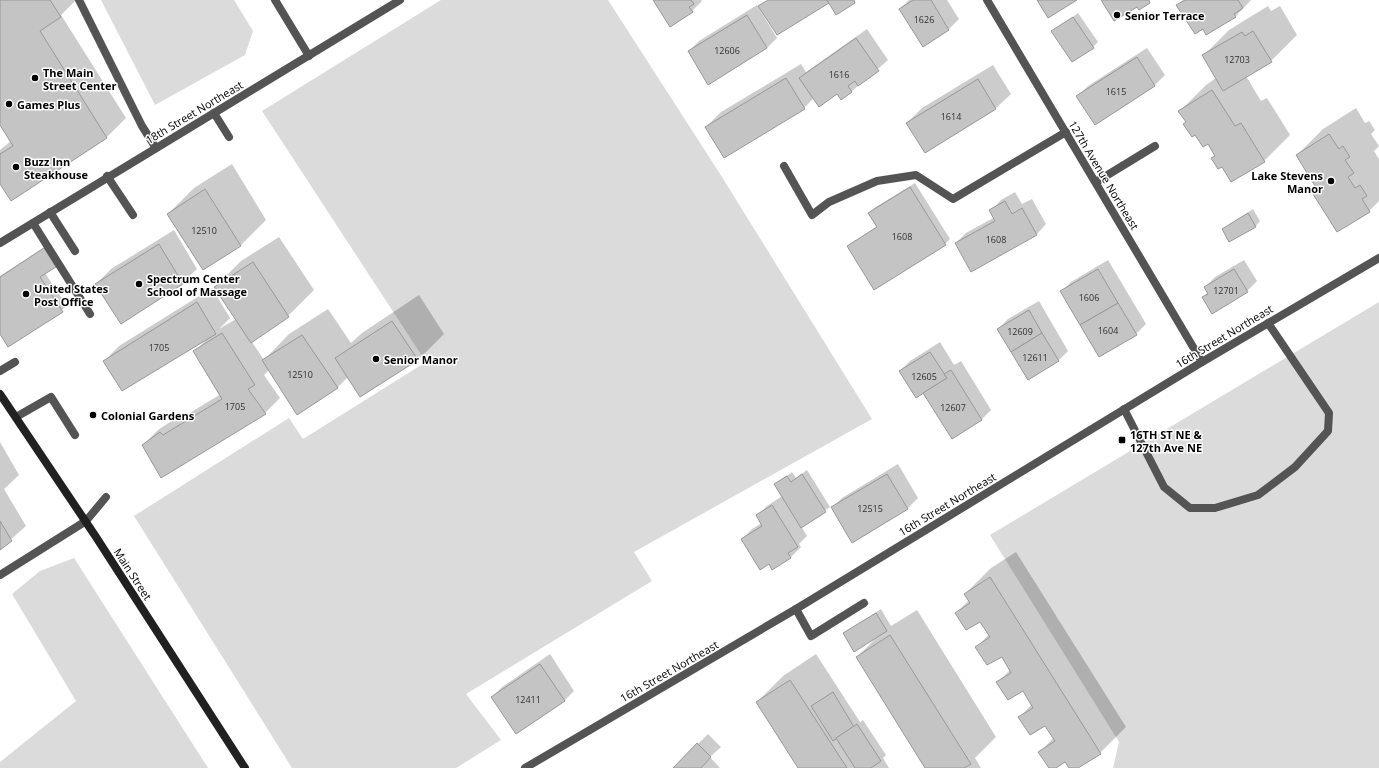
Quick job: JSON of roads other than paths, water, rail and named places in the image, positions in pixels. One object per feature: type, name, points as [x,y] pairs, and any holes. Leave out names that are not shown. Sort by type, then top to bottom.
[{"type":"main road","name":"Main Street","points":[[0,394],[2,404],[16,417],[86,521],[245,768]]},
{"type":"street","points":[[79,0],[142,126],[156,148]]},
{"type":"street","points":[[275,0],[310,56]]},
{"type":"street","name":"18th Street Northeast","points":[[0,243],[107,176],[310,56],[400,0]]},
{"type":"street","name":"127th Avenue Northeast","points":[[987,0],[1202,362]]},
{"type":"street","points":[[214,113],[229,137]]},
{"type":"street","points":[[784,166],[812,215],[829,202],[877,181],[916,175],[953,200],[1066,132]]},
{"type":"street","points":[[1096,182],[1155,146]]},
{"type":"street","points":[[107,176],[133,215]]},
{"type":"street","points":[[50,212],[75,251]]},
{"type":"street","points":[[33,223],[90,314]]},
{"type":"street","name":"16th Street Northeast","points":[[525,768],[796,609],[1202,362],[1379,258]]},
{"type":"street","points":[[1124,409],[1164,487],[1190,508],[1215,508],[1258,495],[1295,467],[1328,432],[1329,413],[1268,323]]},
{"type":"street","points":[[0,371],[15,362]]},
{"type":"street","points":[[16,417],[50,397],[75,435]]},
{"type":"street","points":[[0,575],[86,521],[106,497]]},
{"type":"street","points":[[796,609],[812,636],[864,603]]},
{"type":"place","name":"Senior Terrace","points":[[1117,15]]},
{"type":"place","name":"The Main Street Center","points":[[35,78]]},
{"type":"place","name":"Games Plus","points":[[9,104]]},
{"type":"place","name":"Buzz Inn Steakhouse","points":[[16,167]]},
{"type":"place","name":"Lake Stevens Manor","points":[[1331,181]]},
{"type":"place","name":"Spectrum Center School of Massage","points":[[139,284]]},
{"type":"place","name":"United States Post Office","points":[[26,294]]},
{"type":"place","name":"Senior Manor","points":[[376,359]]},
{"type":"place","name":"Colonial Gardens","points":[[93,415]]},
{"type":"place","name":"16TH ST NE & 127th Ave NE","points":[[1122,440]]}]
